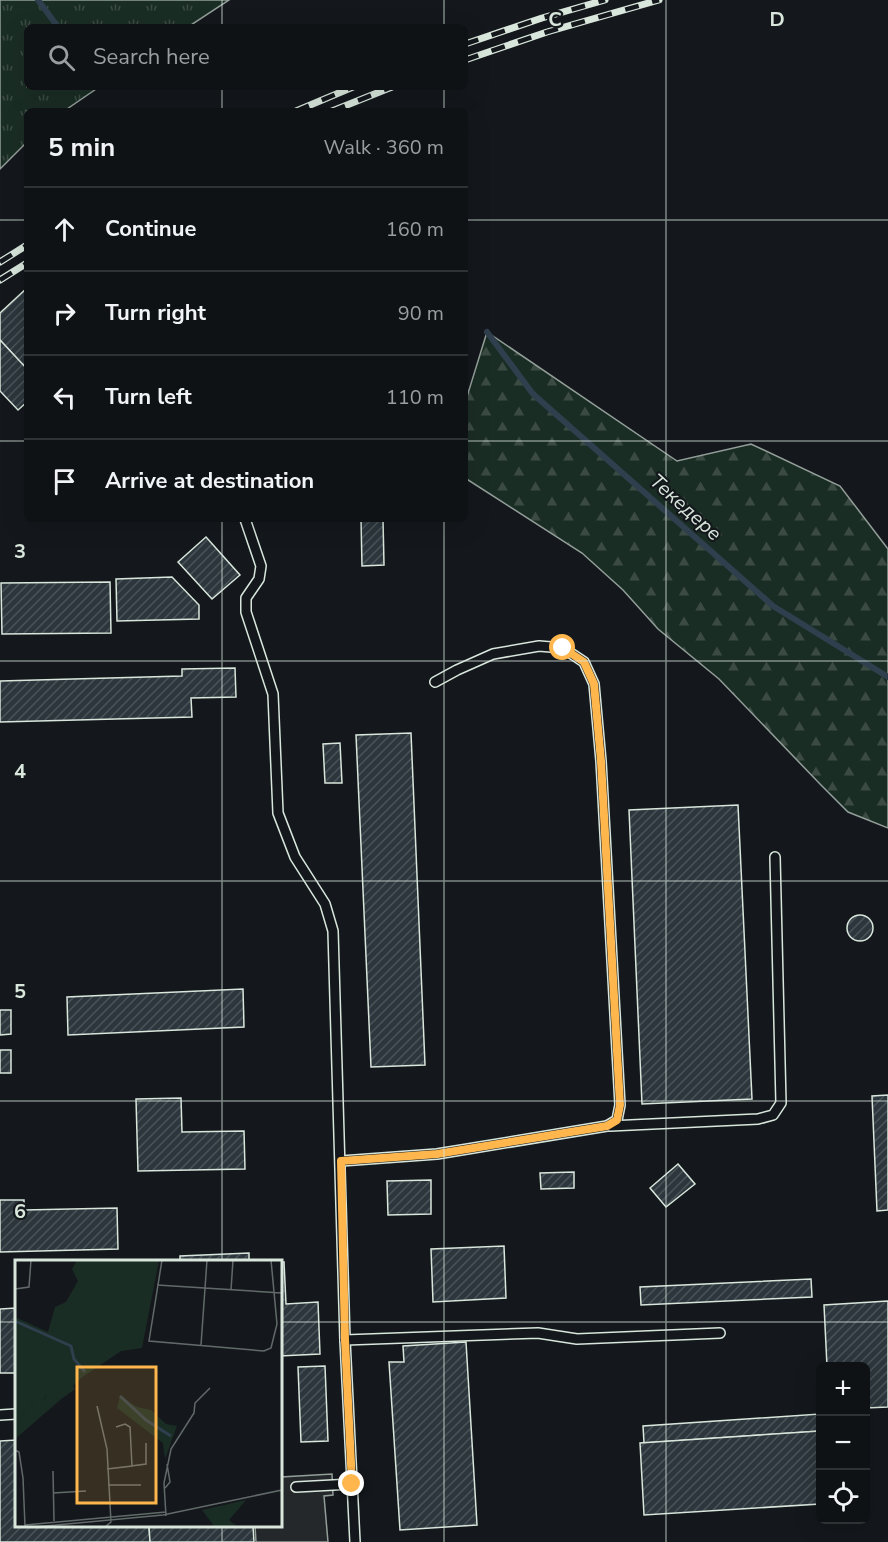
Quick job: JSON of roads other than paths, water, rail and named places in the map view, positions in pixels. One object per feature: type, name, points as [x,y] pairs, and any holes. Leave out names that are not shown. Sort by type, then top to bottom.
[{"type":"lane","points":[[246,522],[261,566],[259,579],[246,598],[246,612],[273,694],[278,813],[295,857],[325,904],[333,931],[345,1340],[355,1542]]},
{"type":"lane","points":[[435,682],[493,654],[539,646],[563,648],[584,662],[594,684],[601,761],[620,1105],[617,1120],[607,1126]]},
{"type":"lane","points":[[341,1161],[437,1154],[607,1126],[758,1119],[773,1115],[782,1103],[775,857]]},
{"type":"lane","points":[[345,1340],[538,1333],[577,1339],[720,1333]]},
{"type":"lane","points":[[0,1415],[15,1414]]},
{"type":"lane","points":[[296,1487],[352,1484]]},
{"type":"waterway","name":"Текедере","points":[[38,0],[56,24]]},
{"type":"waterway","name":"Текедере","points":[[487,332],[533,394],[773,606],[888,677]]},
{"type":"railway","points":[[468,43],[605,0]]},
{"type":"railway","points":[[468,59],[547,32],[659,0]]},
{"type":"railway","points":[[303,108],[346,90]]},
{"type":"railway","points":[[340,108],[384,90]]},
{"type":"railway","points":[[0,262],[24,247]]},
{"type":"railway","points":[[0,280],[24,265]]}]
